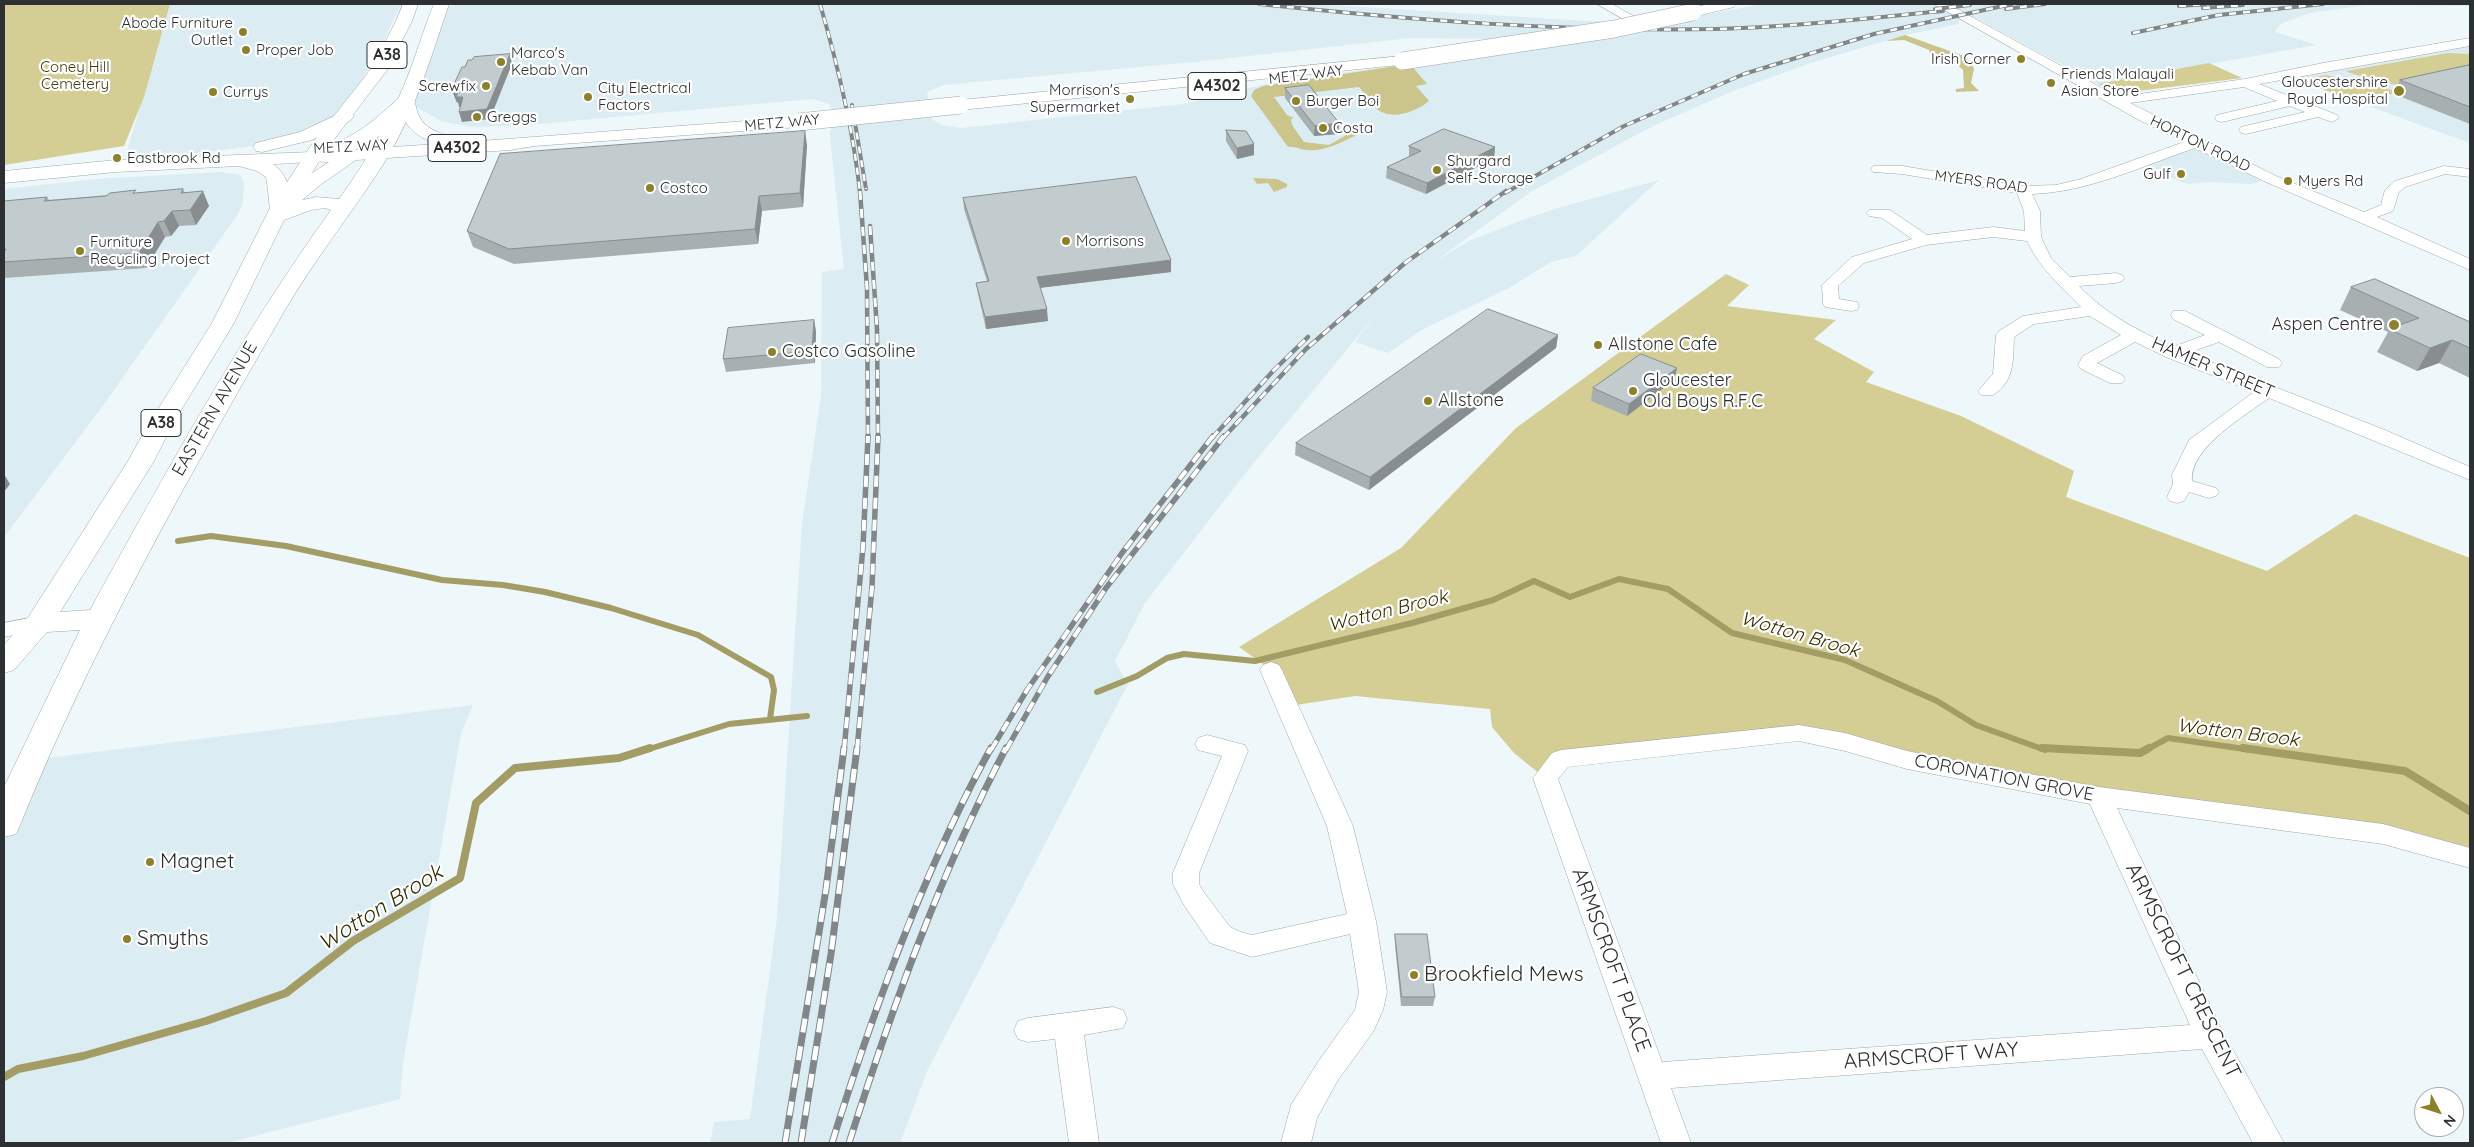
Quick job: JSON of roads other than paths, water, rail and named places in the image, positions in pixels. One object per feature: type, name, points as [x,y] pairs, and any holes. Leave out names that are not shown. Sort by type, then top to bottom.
[{"type":"main road","name":"EASTERN AVENUE","points":[[4,663],[39,623],[141,461],[160,425],[219,330],[277,214],[316,153],[362,107],[404,21],[410,4]]},
{"type":"main road","name":"EASTERN AVENUE","points":[[4,825],[18,764],[227,387],[297,272],[360,184],[382,149],[407,98],[442,4]]},
{"type":"main road","name":"METZ WAY","points":[[169,163],[194,158],[382,149],[466,148],[534,141],[799,122],[1030,99],[1226,85],[1614,29],[1729,4]]},
{"type":"main road","points":[[194,158],[297,140],[325,128],[362,107],[407,98]]},
{"type":"main road","points":[[407,98],[408,111],[417,128],[446,141]]},
{"type":"main road","points":[[277,214],[348,151],[381,126],[407,98]]},
{"type":"main road","name":"METZ WAY","points":[[382,149],[446,141],[517,138],[534,141]]},
{"type":"main road","points":[[360,184],[377,173],[402,162],[466,148]]},
{"type":"main road","name":"METZ WAY","points":[[4,178],[169,163],[236,162],[316,153]]},
{"type":"main road","points":[[236,162],[263,166],[275,174],[280,195],[277,214]]},
{"type":"main road","points":[[277,214],[323,201],[342,208]]},
{"type":"main road","points":[[39,623],[99,619]]},
{"type":"street","points":[[1603,4],[1634,16],[1616,20]]},
{"type":"street","name":"HORTON ROAD","points":[[1940,4],[2116,101],[2271,179],[2337,208],[2364,217],[2470,265]]},
{"type":"street","points":[[2116,101],[2245,83],[2470,42]]},
{"type":"street","points":[[2454,44],[2470,50]]},
{"type":"street","points":[[2245,83],[2332,118]]},
{"type":"street","points":[[2222,118],[2289,102]]},
{"type":"street","points":[[2246,130],[2318,113]]},
{"type":"street","name":"MYERS ROAD","points":[[1878,169],[1902,170],[2023,190],[2056,188],[2085,183],[2196,142]]},
{"type":"street","points":[[2364,217],[2388,208],[2392,190],[2400,184],[2444,170],[2470,173]]},
{"type":"street","name":"HAMER STREET","points":[[2023,190],[2032,211],[2033,237],[2044,260],[2093,310],[2134,335],[2172,353],[2374,438],[2470,474]]},
{"type":"street","points":[[1886,213],[1924,240]]},
{"type":"street","points":[[1851,306],[1831,309],[1830,285],[1858,260],[1924,240],[1992,232],[2033,237]]},
{"type":"street","points":[[2097,268],[2130,285]]},
{"type":"street","points":[[2064,282],[2116,278]]},
{"type":"street","points":[[1998,390],[2004,373],[2005,336],[2029,320],[2093,310]]},
{"type":"street","points":[[2179,315],[2273,363]]},
{"type":"street","points":[[2116,379],[2087,365],[2089,360],[2134,335]]},
{"type":"street","points":[[2172,353],[2218,336]]},
{"type":"street","points":[[2209,492],[2180,491],[2182,475],[2196,444],[2266,391]]},
{"type":"street","points":[[4,630],[39,623]]},
{"type":"street","points":[[1271,670],[1340,826],[1362,921],[1373,992],[1369,1010],[1363,1023],[1328,1071],[1302,1115],[1296,1143]]},
{"type":"street","name":"CORONATION GROVE","points":[[1545,778],[1561,759],[1799,733],[1845,742],[1907,760],[2099,796],[2383,834],[2470,858]]},
{"type":"street","points":[[1207,744],[1236,751],[1186,873],[1186,884],[1220,935],[1252,946],[1362,921]]},
{"type":"street","name":"ARMSCROFT PLACE","points":[[1545,778],[1676,1143]]},
{"type":"street","name":"ARMSCROFT CRESCENT","points":[[2099,796],[2210,1036],[2269,1143]]},
{"type":"street","points":[[1028,1030],[1113,1019]]},
{"type":"street","points":[[1068,1025],[1084,1143]]},
{"type":"street","name":"ARMSCROFT WAY","points":[[1652,1076],[2210,1036]]},
{"type":"waterway","points":[[178,541],[211,536],[286,546],[442,580],[503,585],[545,592],[611,608],[698,635],[771,677],[774,690],[770,719]]},
{"type":"waterway","name":"Wotton Brook","points":[[1097,692],[1137,676],[1167,658],[1184,654],[1255,661],[1412,623],[1493,600],[1534,581],[1570,597],[1619,579],[1668,589],[1732,633],[1845,660],[1937,701],[1976,725],[2045,750]]},
{"type":"waterway","name":"Wotton Brook","points":[[646,750],[729,724],[807,716]]},
{"type":"waterway","name":"Wotton Brook","points":[[2146,750],[2168,738],[2252,750]]},
{"type":"waterway","name":"Wotton Brook","points":[[4,1077],[18,1069],[83,1056],[206,1021],[286,993],[353,941],[460,878],[476,803],[515,768],[619,758],[650,748]]},
{"type":"waterway","name":"Wotton Brook","points":[[2042,748],[2140,753],[2149,748]]},
{"type":"waterway","name":"Wotton Brook","points":[[2243,748],[2405,771],[2470,811]]},
{"type":"railway","points":[[820,4],[844,97],[860,193]]},
{"type":"railway","points":[[1259,4],[1430,20],[1601,29],[1716,29],[1830,22],[1943,11]]},
{"type":"railway","points":[[1505,193],[1624,126],[1744,74],[1874,34],[2012,4]]},
{"type":"railway","points":[[2006,9],[2045,4]]},
{"type":"railway","points":[[2179,6],[2209,4]]},
{"type":"railway","points":[[2133,33],[2219,15],[2323,4]]},
{"type":"railway","points":[[1935,9],[1970,5]]},
{"type":"railway","points":[[2203,8],[2243,5]]},
{"type":"railway","points":[[852,105],[866,189]]},
{"type":"railway","points":[[860,191],[867,288],[868,436]]},
{"type":"railway","points":[[1223,438],[1306,349],[1405,263],[1506,191]]},
{"type":"railway","points":[[870,226],[877,329],[878,436]]},
{"type":"railway","points":[[1212,438],[1274,370],[1308,337]]},
{"type":"railway","points":[[844,750],[863,547],[868,436]]},
{"type":"railway","points":[[857,750],[872,587],[878,436]]},
{"type":"railway","points":[[991,750],[1027,690],[1122,553],[1213,436]]},
{"type":"railway","points":[[1006,750],[1047,678],[1106,588],[1224,436]]},
{"type":"railway","points":[[785,1143],[826,889],[844,748]]},
{"type":"railway","points":[[801,1143],[831,954],[857,748]]},
{"type":"railway","points":[[832,1143],[883,992],[922,891],[967,794],[991,748]]},
{"type":"railway","points":[[849,1143],[882,1042],[919,942],[960,844],[1006,748]]},
{"type":"place","name":"Abode Furniture Outlet","points":[[243,32]]},
{"type":"place","name":"Proper Job","points":[[246,50]]},
{"type":"place","name":"Irish Corner","points":[[2021,59]]},
{"type":"place","name":"Marco's Kebab Van","points":[[501,62]]},
{"type":"place","name":"Friends Malayali Asian Store","points":[[2051,83]]},
{"type":"place","name":"Screwfix","points":[[486,86]]},
{"type":"place","name":"Gloucestershire Royal Hospital","points":[[2399,91]]},
{"type":"place","name":"Currys","points":[[213,92]]},
{"type":"place","name":"City Electrical Factors","points":[[588,97]]},
{"type":"place","name":"Morrison's Supermarket","points":[[1130,99]]},
{"type":"place","name":"Burger Boi","points":[[1296,101]]},
{"type":"place","name":"Greggs","points":[[477,117]]},
{"type":"place","name":"Costa","points":[[1323,128]]},
{"type":"place","name":"Eastbrook Rd","points":[[117,158]]},
{"type":"place","name":"Shurgard Self-Storage","points":[[1437,170]]},
{"type":"place","name":"Gulf","points":[[2181,174]]},
{"type":"place","name":"Myers Rd","points":[[2288,181]]},
{"type":"place","name":"Costco","points":[[650,188]]},
{"type":"place","name":"Morrisons","points":[[1066,241]]},
{"type":"place","name":"Furniture Recycling Project","points":[[80,251]]},
{"type":"place","name":"Aspen Centre","points":[[2394,325]]},
{"type":"place","name":"Allstone Cafe","points":[[1598,345]]},
{"type":"place","name":"Costco Gasoline","points":[[772,352]]},
{"type":"place","name":"Gloucester Old Boys R.F.C","points":[[1633,391]]},
{"type":"place","name":"Allstone","points":[[1428,401]]},
{"type":"place","name":"Magnet","points":[[150,862]]},
{"type":"place","name":"Smyths","points":[[127,939]]},
{"type":"place","name":"Brookfield Mews","points":[[1414,975]]},
{"type":"park label","name":"Coney Hill Cemetery","points":[[75,76]]}]
